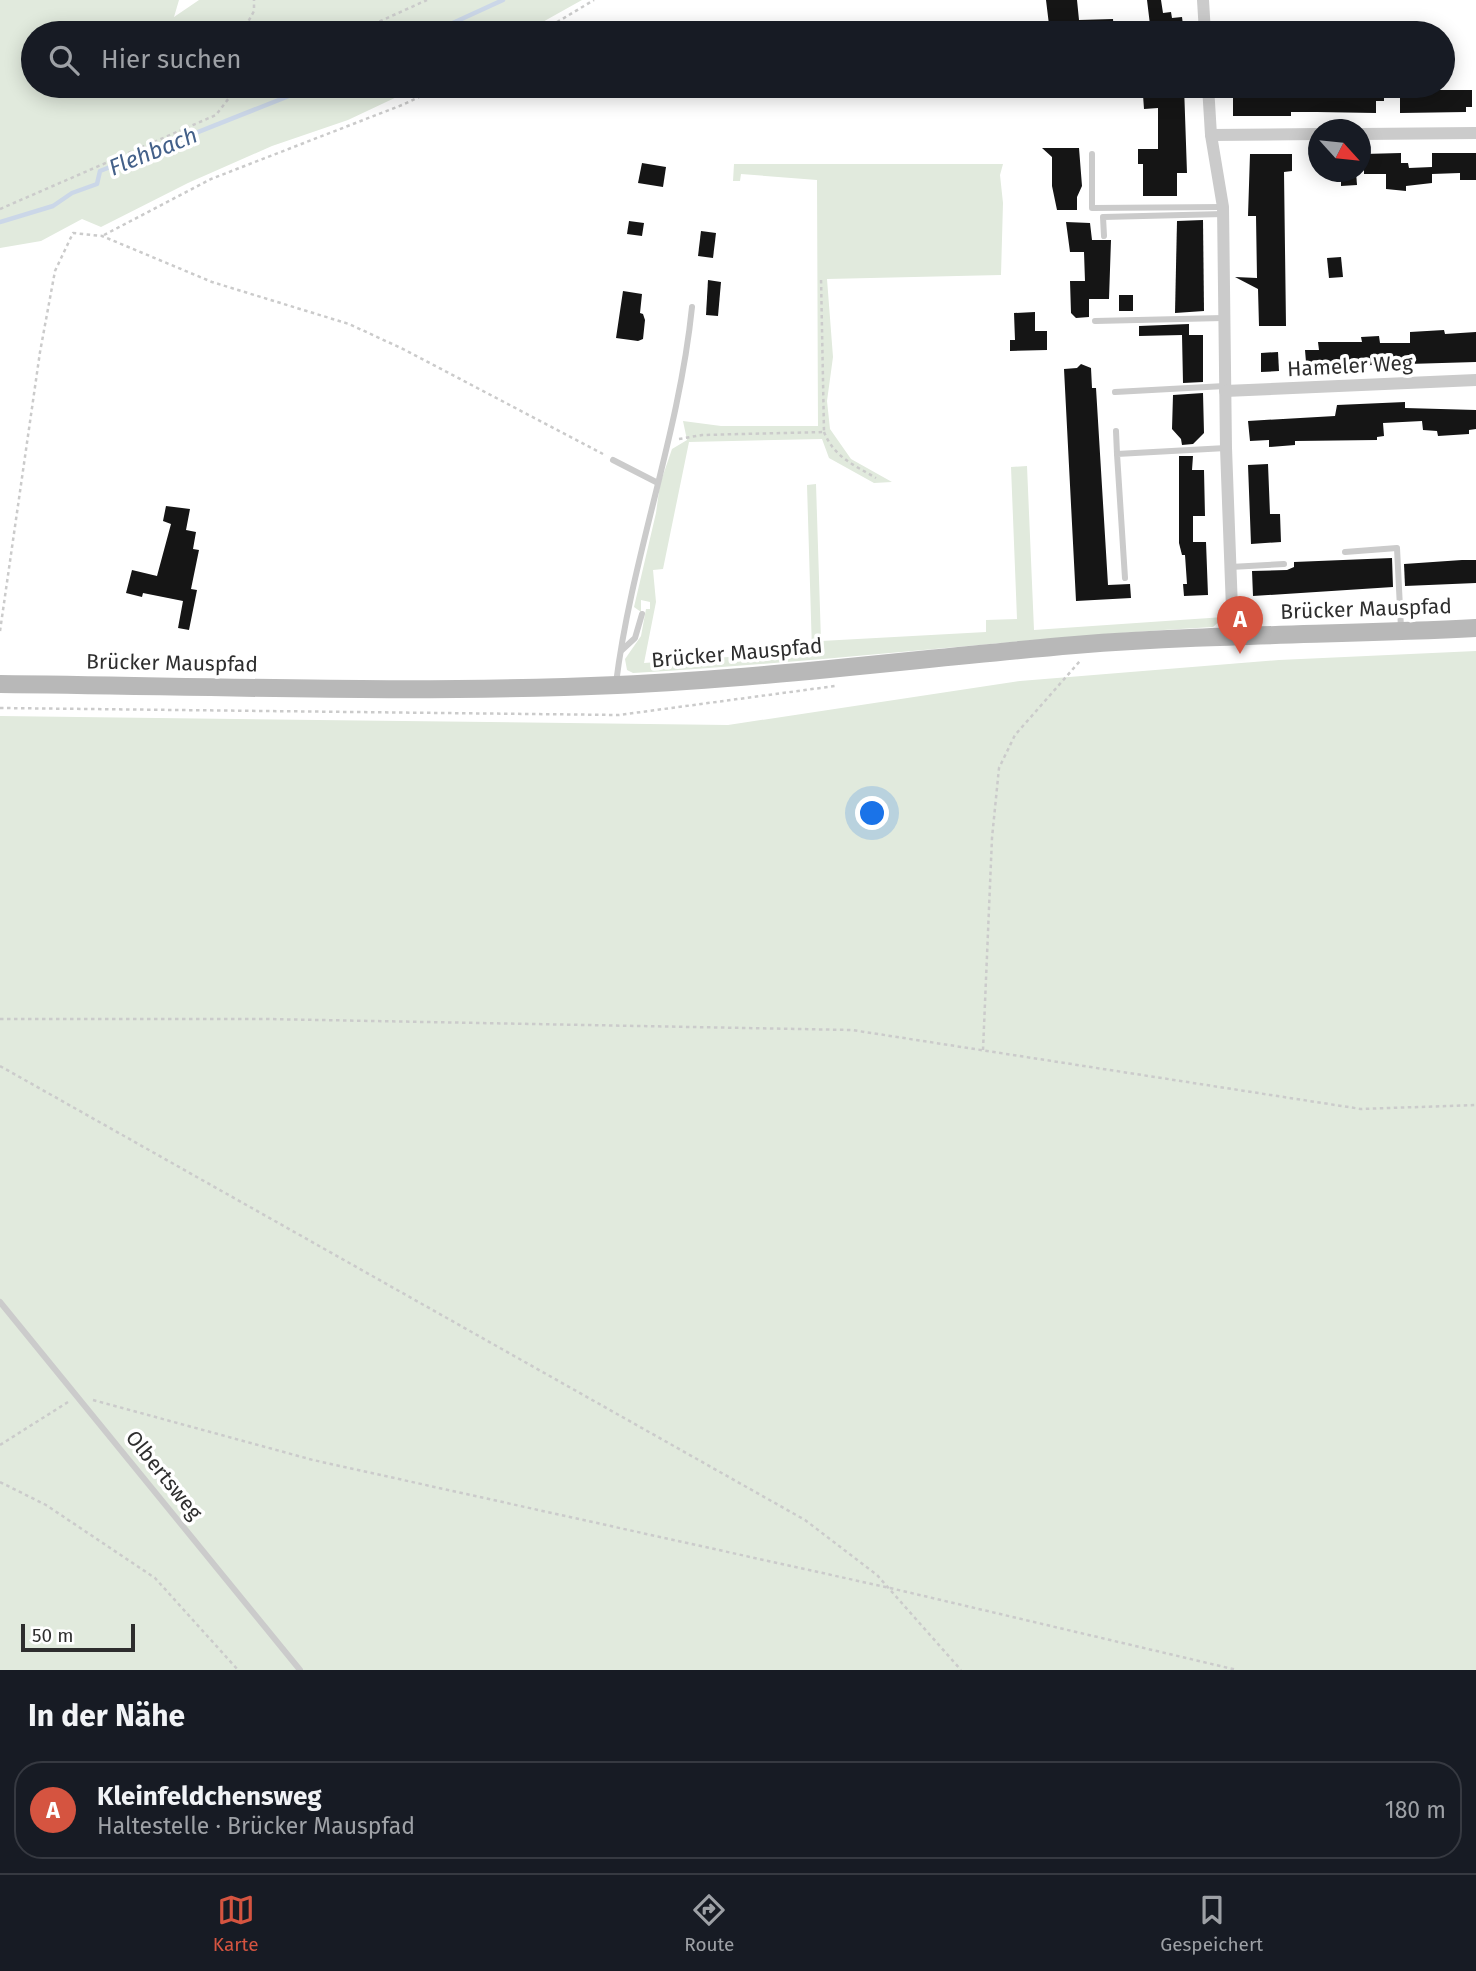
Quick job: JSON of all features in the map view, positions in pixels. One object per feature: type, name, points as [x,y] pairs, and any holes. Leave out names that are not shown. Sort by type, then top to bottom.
[{"type":"main road","name":"Brücker Mauspfad","points":[[0,684],[438,688],[616,685],[713,679],[1088,644],[1313,631],[1401,632],[1476,628]]},
{"type":"street","points":[[1203,0],[1204,21]]},
{"type":"street","points":[[1209,98],[1211,135],[1223,211],[1226,448],[1233,636]]},
{"type":"street","points":[[1371,134],[1476,133]]},
{"type":"street","points":[[1211,135],[1308,134]]},
{"type":"street","name":"Hameler Weg","points":[[1225,389],[1476,380]]},
{"type":"lane","points":[[1092,154],[1092,208],[1223,211]]},
{"type":"lane","points":[[1104,236],[1104,217],[1223,211]]},
{"type":"lane","points":[[616,685],[656,482],[667,452],[688,343],[692,307]]},
{"type":"lane","points":[[1095,321],[1223,318]]},
{"type":"lane","points":[[1115,391],[1225,389]]},
{"type":"lane","points":[[1116,431],[1125,578]]},
{"type":"lane","points":[[1117,454],[1226,448]]},
{"type":"lane","points":[[613,460],[656,482]]},
{"type":"lane","points":[[1345,552],[1397,548],[1401,632]]},
{"type":"lane","points":[[1230,567],[1284,564]]},
{"type":"lane","points":[[622,650],[635,638],[642,614]]},
{"type":"lane","name":"Olbertsweg","points":[[0,1302],[300,1670]]},
{"type":"path","points":[[249,21],[254,11],[254,0]]},
{"type":"path","points":[[381,21],[427,0]]},
{"type":"path","points":[[559,21],[594,0]]},
{"type":"path","points":[[0,209],[216,115],[229,98]]},
{"type":"path","points":[[103,236],[211,178],[417,98]]},
{"type":"path","points":[[0,631],[40,352],[55,271],[73,233],[103,236],[212,282],[349,324],[403,349],[613,460]]},
{"type":"path","points":[[821,276],[824,432],[830,447],[840,457],[876,478]]},
{"type":"path","points":[[667,452],[676,440],[686,436],[824,432]]},
{"type":"path","points":[[982,1050],[992,838],[999,768],[1014,735],[1083,659]]},
{"type":"path","points":[[0,1019],[267,1018],[852,1030],[1361,1109],[1476,1105]]},
{"type":"path","points":[[0,1066],[805,1520],[877,1574],[961,1670]]},
{"type":"path","points":[[0,1446],[78,1396],[313,1460],[890,1588],[1237,1670]]},
{"type":"path","points":[[0,1482],[46,1506],[155,1578],[238,1670]]},
{"type":"shaded area","points":[[0,0],[179,0],[174,17],[199,0],[582,0],[544,21],[21,21],[21,98],[395,98],[348,120],[272,146],[188,183],[101,227],[82,219],[41,241],[0,248]]},
{"type":"shaded area","points":[[734,164],[1003,164],[1000,175],[1003,203],[1001,275],[827,279],[833,357],[827,401],[830,429],[851,459],[892,482],[874,483],[829,458],[822,439],[689,442],[663,569],[653,570],[656,602],[644,663],[812,651],[807,485],[816,484],[821,641],[986,632],[986,620],[1017,619],[1011,467],[1027,466],[1034,630],[1224,617],[1213,627],[706,668],[633,673],[627,670],[625,659],[641,636],[646,609],[650,609],[650,602],[641,600],[641,612],[634,607],[660,484],[672,449],[687,440],[683,421],[721,426],[818,426],[817,180],[741,174],[740,181],[733,181]]},
{"type":"shaded area","points":[[1476,651],[1476,1670],[0,1670],[0,716],[728,725],[1020,681],[1279,660]]},
{"type":"building","points":[[1046,0],[1077,0],[1079,20],[1113,21],[1049,21]]},
{"type":"building","points":[[1147,0],[1161,0],[1163,13],[1171,12],[1172,18],[1182,17],[1182,21],[1150,21]]},
{"type":"building","points":[[1455,90],[1472,90],[1472,107],[1466,107],[1466,112],[1400,113],[1400,98],[1455,98]]},
{"type":"building","points":[[1143,98],[1184,98],[1187,173],[1177,173],[1177,196],[1143,196],[1143,164],[1138,164],[1138,149],[1158,149],[1158,108],[1144,109]]},
{"type":"building","points":[[1233,98],[1384,98],[1384,101],[1376,101],[1376,113],[1291,112],[1291,116],[1233,116]]},
{"type":"building","points":[[1042,148],[1079,148],[1082,186],[1077,197],[1077,210],[1057,210],[1052,186],[1052,157]]},
{"type":"building","points":[[1401,153],[1401,163],[1408,163],[1409,168],[1432,167],[1432,153],[1476,153],[1476,180],[1460,180],[1460,173],[1432,174],[1432,183],[1406,186],[1406,191],[1386,189],[1386,174],[1371,174],[1371,154]]},
{"type":"building","points":[[1250,154],[1292,154],[1292,171],[1284,172],[1286,326],[1259,326],[1258,289],[1235,277],[1257,278],[1256,216],[1248,216]]},
{"type":"building","points":[[642,163],[666,167],[663,187],[638,183]]},
{"type":"building","points":[[1341,182],[1357,182],[1357,185],[1341,186]]},
{"type":"building","points":[[1203,220],[1204,311],[1175,313],[1177,221]]},
{"type":"building","points":[[629,221],[644,223],[642,236],[627,234]]},
{"type":"building","points":[[1066,222],[1090,223],[1092,240],[1111,240],[1109,299],[1089,299],[1089,317],[1076,318],[1071,313],[1070,281],[1085,281],[1084,252],[1070,252]]},
{"type":"building","points":[[701,231],[716,233],[713,258],[698,256]]},
{"type":"building","points":[[1341,257],[1343,277],[1329,278],[1327,258]]},
{"type":"building","points":[[708,280],[721,282],[718,316],[706,315]]},
{"type":"building","points":[[623,291],[642,294],[640,313],[645,320],[643,339],[638,341],[616,338]]},
{"type":"building","points":[[1119,295],[1133,295],[1133,311],[1119,311]]},
{"type":"building","points":[[1035,312],[1035,331],[1047,331],[1047,350],[1010,351],[1010,340],[1015,340],[1014,313]]},
{"type":"building","points":[[1189,324],[1189,335],[1203,335],[1203,382],[1183,383],[1182,335],[1139,336],[1139,326]]},
{"type":"building","points":[[1444,330],[1445,334],[1476,332],[1476,362],[1340,366],[1310,370],[1310,362],[1306,362],[1305,350],[1319,350],[1318,342],[1362,342],[1361,337],[1379,336],[1380,343],[1410,343],[1410,332]]},
{"type":"building","points":[[1278,352],[1279,371],[1261,372],[1261,353]]},
{"type":"building","points":[[1081,364],[1091,368],[1092,388],[1096,388],[1108,585],[1130,584],[1131,598],[1076,601],[1064,369],[1077,368]]},
{"type":"building","points":[[1203,393],[1204,433],[1193,444],[1182,445],[1181,439],[1172,429],[1173,395]]},
{"type":"building","points":[[1405,402],[1405,408],[1476,410],[1476,429],[1469,430],[1469,434],[1438,436],[1437,431],[1423,430],[1422,421],[1383,423],[1384,436],[1377,437],[1377,440],[1295,441],[1295,445],[1269,447],[1269,440],[1250,441],[1248,421],[1335,416],[1337,405]]},
{"type":"building","points":[[1179,456],[1193,456],[1192,470],[1204,470],[1205,516],[1193,516],[1193,542],[1206,542],[1208,595],[1184,596],[1183,584],[1187,584],[1185,555],[1182,555],[1179,543]]},
{"type":"building","points":[[1268,464],[1270,514],[1280,514],[1281,542],[1251,544],[1248,465]]},
{"type":"building","points":[[166,506],[190,509],[186,530],[196,532],[193,549],[199,550],[191,589],[197,590],[189,630],[178,628],[183,601],[143,593],[142,597],[126,593],[132,570],[157,576],[171,524],[163,521]]},
{"type":"building","points":[[1392,558],[1393,587],[1253,596],[1252,571],[1287,570],[1294,567],[1294,562]]},
{"type":"building","points":[[1476,560],[1476,583],[1405,586],[1404,564]]},
{"type":"waterway","name":"Flehbach","points":[[457,21],[503,0]]},
{"type":"waterway","name":"Flehbach","points":[[0,222],[53,206],[72,193],[97,184],[100,171],[284,98]]},
{"type":"place","name":"Kleinfeldchensweg","points":[[1240,654]]}]
